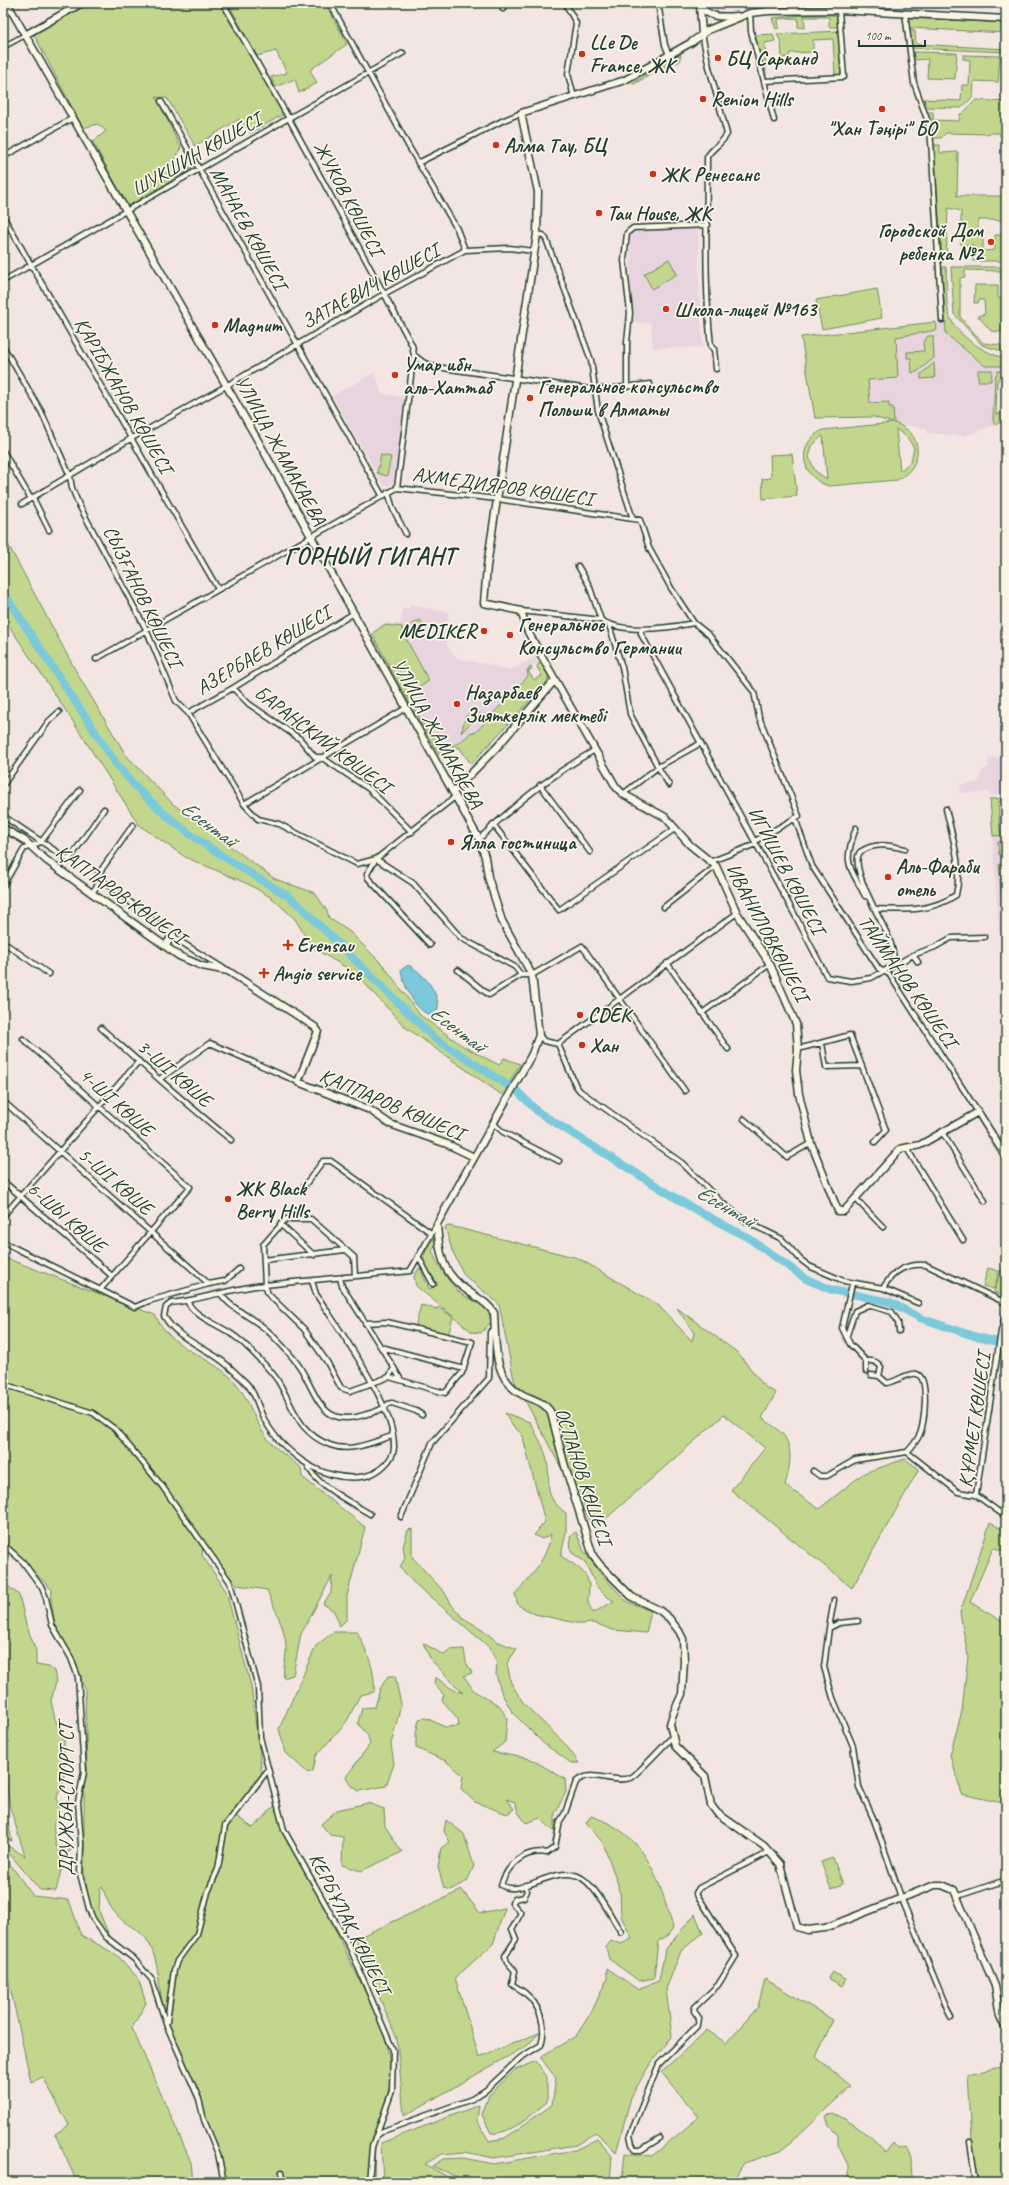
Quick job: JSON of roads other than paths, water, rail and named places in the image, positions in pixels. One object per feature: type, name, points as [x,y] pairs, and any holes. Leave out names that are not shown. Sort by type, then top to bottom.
[{"type":"street","name":"УЛИЦА ЖАМАКАЕВА","points":[[7,3],[127,210],[479,838],[485,857],[488,877],[502,921],[532,975]]},
{"type":"street","points":[[3,47],[82,3]]},
{"type":"street","name":"ЖУКОВ КӨШЕСІ","points":[[223,3],[288,117],[412,345],[414,355],[397,488]]},
{"type":"street","points":[[330,3],[418,163],[457,230],[465,250]]},
{"type":"street","points":[[502,3],[503,9]]},
{"type":"street","points":[[565,3],[576,23],[568,74],[574,97]]},
{"type":"street","points":[[658,3],[665,45],[669,55]]},
{"type":"street","points":[[700,3],[703,9],[709,14],[718,17],[740,16]]},
{"type":"street","points":[[700,3],[702,34],[705,51],[727,134],[723,142],[709,153],[707,157],[708,225],[706,277],[708,313],[716,370]]},
{"type":"street","points":[[769,11],[771,3]]},
{"type":"street","points":[[418,163],[521,113],[625,80],[702,34],[740,16],[750,13],[769,11],[839,10],[1006,18]]},
{"type":"street","points":[[764,81],[844,76],[839,10]]},
{"type":"street","points":[[905,12],[913,80],[928,122],[931,141],[942,320]]},
{"type":"street","points":[[750,13],[751,31],[774,120]]},
{"type":"street","name":"ШУКШИН КӨШЕСІ","points":[[3,281],[368,71],[403,53]]},
{"type":"street","name":"МАНАЕВ КӨШЕСІ","points":[[161,101],[382,495]]},
{"type":"street","points":[[521,113],[538,192],[537,234],[484,603],[521,611],[601,620],[609,625],[641,629],[694,623]]},
{"type":"street","points":[[3,157],[73,118]]},
{"type":"street","name":"ҚАРІБЖАНОВ КӨШЕСІ","points":[[3,216],[218,589]]},
{"type":"street","points":[[627,387],[627,342],[630,313],[624,260],[627,233],[633,228],[708,225]]},
{"type":"street","points":[[537,234],[543,235],[546,239],[563,280],[591,360],[598,410],[633,519]]},
{"type":"street","name":"ЗАТАЕВИЧ КӨШЕСІ","points":[[22,504],[132,438],[226,386],[384,294],[465,250],[509,248],[534,251]]},
{"type":"street","name":"СЫЗҒАНОВ КӨШЕСІ","points":[[3,346],[41,410],[70,476],[72,488],[79,505],[146,629],[176,701],[188,713],[244,804],[259,820],[279,824],[353,864],[376,858]]},
{"type":"street","points":[[414,355],[423,362],[436,367],[596,390],[650,384]]},
{"type":"street","points":[[3,451],[32,498],[49,530]]},
{"type":"street","name":"АХМЕДИЯРОВ КӨШЕСІ","points":[[96,659],[146,629],[382,495],[397,488],[498,499],[640,520]]},
{"type":"street","points":[[388,492],[393,509],[406,534]]},
{"type":"street","name":"ТАЙМАНОВ КӨШЕСІ","points":[[640,520],[649,548],[671,588],[694,623],[709,635],[754,692],[758,717],[799,816],[795,818],[812,866],[850,927],[879,969],[889,974],[1006,1157]]},
{"type":"street","points":[[578,566],[589,585],[601,620]]},
{"type":"street","name":"ИВАНИЛОВКӨШЕСІ","points":[[521,611],[528,632],[616,787],[623,794],[656,811],[676,828],[690,845],[714,864],[737,913],[770,964],[796,1024],[798,1049],[796,1070],[799,1094],[811,1143],[838,1211],[844,1211],[900,1149],[920,1145],[942,1131],[978,1112]]},
{"type":"street","name":"АЗЕРБАЕВ КӨШЕСІ","points":[[188,713],[233,688],[354,613]]},
{"type":"street","points":[[609,625],[609,631],[622,667],[630,714],[658,768],[669,785]]},
{"type":"street","name":"ИГИШЕВ КӨШЕСІ","points":[[641,629],[641,634],[756,842],[827,977],[861,981],[884,972],[913,954],[935,947],[951,938],[984,937]]},
{"type":"street","points":[[430,945],[368,878],[367,874],[376,858],[412,832],[454,794],[555,680]]},
{"type":"street","name":"БАРАНСКИЙ КӨШЕСІ","points":[[233,688],[249,704],[300,739],[315,757],[321,757],[369,789],[412,832]]},
{"type":"street","points":[[244,804],[406,708]]},
{"type":"street","points":[[3,785],[49,721],[59,712]]},
{"type":"street","points":[[623,794],[645,776],[701,743]]},
{"type":"street","points":[[479,838],[493,824],[540,786],[595,750]]},
{"type":"street","points":[[540,786],[590,852]]},
{"type":"street","points":[[3,886],[24,849],[30,845],[41,842],[80,790]]},
{"type":"street","name":"ҚАППАРОВ КӨШЕСІ","points":[[3,816],[69,860],[104,809]]},
{"type":"street","points":[[876,909],[928,908],[946,902],[956,895],[959,883],[956,857],[946,809]]},
{"type":"street","points":[[664,907],[714,864],[756,842],[795,818]]},
{"type":"street","points":[[92,892],[101,880],[98,874],[133,824]]},
{"type":"street","points":[[493,824],[559,910],[676,828]]},
{"type":"street","name":"ҚАППАРОВ КӨШЕСІ","points":[[3,828],[30,845],[165,946],[190,962],[216,970],[228,971]]},
{"type":"street","points":[[856,828],[849,849],[848,860],[864,896],[869,897]]},
{"type":"street","points":[[895,965],[890,940],[869,897],[858,867],[858,855],[860,852],[878,845],[905,848]]},
{"type":"street","points":[[376,858],[412,883],[461,938],[515,967],[522,976]]},
{"type":"street","name":"ҚАППАРОВ КӨШЕСІ","points":[[101,880],[202,956],[310,1022],[318,1031],[298,1082]]},
{"type":"street","points":[[539,1035],[544,1041],[558,1044],[737,913]]},
{"type":"street","points":[[165,946],[173,935]]},
{"type":"street","points":[[3,942],[49,974]]},
{"type":"street","points":[[458,970],[489,995],[522,976],[532,975],[582,946],[685,1091]]},
{"type":"street","points":[[913,954],[918,962]]},
{"type":"street","points":[[667,963],[728,1049]]},
{"type":"street","points":[[702,1013],[770,964]]},
{"type":"street","points":[[312,1280],[316,1294],[372,1383],[384,1408],[394,1447],[389,1460],[370,1475],[356,1478],[338,1476],[318,1470],[285,1446],[270,1428],[250,1386],[218,1358],[169,1326],[164,1316],[166,1307],[180,1302],[265,1285],[312,1280],[410,1271],[494,1124],[516,1080],[532,1054],[539,1035],[532,975]]},
{"type":"street","name":"3-ШІ КӨШЕ","points":[[101,1028],[161,1078],[177,1096],[231,1140]]},
{"type":"street","points":[[798,1049],[850,1035],[886,1130],[875,1142]]},
{"type":"street","name":"4-ШІ КӨШЕ","points":[[23,1039],[190,1187],[152,1232]]},
{"type":"street","name":"ҚАППАРОВ КӨШЕСІ","points":[[161,1078],[210,1043],[298,1082],[370,1110],[390,1124],[447,1144],[474,1157]]},
{"type":"street","points":[[822,1043],[826,1067],[862,1066]]},
{"type":"street","points":[[558,1044],[576,1086],[580,1091],[682,1163],[720,1200],[747,1222],[782,1239],[800,1259],[809,1266],[852,1284],[883,1288],[918,1303]]},
{"type":"street","points":[[3,1216],[139,1061]]},
{"type":"street","name":"5-ШІ КӨШЕ","points":[[3,1101],[209,1284]]},
{"type":"street","points":[[744,1119],[787,1157],[811,1143]]},
{"type":"street","points":[[494,1124],[504,1132],[559,1161]]},
{"type":"street","points":[[942,1131],[985,1201]]},
{"type":"street","points":[[906,1147],[963,1240]]},
{"type":"street","points":[[302,1189],[323,1161],[331,1161],[431,1233]]},
{"type":"street","name":"6-ШЫ КӨШЕ","points":[[3,1181],[112,1276]]},
{"type":"street","points":[[855,1198],[883,1227]]},
{"type":"street","points":[[355,1276],[354,1257],[311,1219],[286,1219],[263,1245],[265,1285],[270,1297],[304,1329],[316,1344],[341,1388],[350,1391],[389,1377],[446,1393],[464,1369],[472,1342],[387,1322],[365,1323]]},
{"type":"street","points":[[280,1224],[314,1255]]},
{"type":"street","name":"ОСПАНОВ КӨШЕСІ","points":[[437,1224],[439,1252],[448,1270],[460,1286],[490,1306],[494,1313],[498,1366],[504,1379],[515,1390],[547,1406],[551,1413],[564,1463],[593,1556],[600,1566],[632,1597],[659,1610],[669,1618],[679,1631],[684,1650],[682,1694],[672,1714],[670,1724],[672,1737]]},
{"type":"street","points":[[100,1290],[152,1232]]},
{"type":"street","points":[[3,1242],[136,1307],[149,1301],[209,1284],[226,1282],[239,1269]]},
{"type":"street","points":[[264,1260],[345,1250]]},
{"type":"street","points":[[418,1256],[433,1284]]},
{"type":"street","points":[[883,1288],[888,1280],[902,1268],[926,1265],[1006,1303]]},
{"type":"street","points":[[340,1278],[342,1286],[401,1380]]},
{"type":"street","points":[[852,1284],[842,1328],[850,1344],[866,1361],[866,1371]]},
{"type":"street","points":[[221,1294],[228,1302],[254,1319],[281,1344],[293,1358],[314,1396],[326,1411],[333,1415],[348,1419],[384,1408],[388,1404],[392,1403],[416,1411],[422,1415]]},
{"type":"street","points":[[187,1301],[191,1308],[199,1315],[238,1338],[253,1352],[277,1380],[294,1414],[313,1436],[331,1446],[346,1448],[355,1448],[392,1436]]},
{"type":"street","points":[[847,1336],[855,1311],[868,1305],[892,1312],[898,1322],[899,1331]]},
{"type":"street","name":"ҚҰРМЕТ КӨШЕСІ","points":[[1006,1313],[1000,1335],[976,1496],[1006,1517]]},
{"type":"street","points":[[401,1517],[432,1443],[489,1378],[490,1332],[495,1329]]},
{"type":"street","points":[[380,1346],[464,1369]]},
{"type":"street","points":[[866,1361],[874,1361],[878,1363],[881,1367],[879,1376]]},
{"type":"street","points":[[389,1377],[394,1368]]},
{"type":"street","points":[[870,1375],[879,1376],[887,1383],[916,1374],[920,1376],[924,1383],[925,1395],[921,1430],[908,1452]]},
{"type":"street","name":"КЕРБҰЛАҚ КӨШЕСІ","points":[[3,1384],[93,1413],[115,1429],[162,1486],[230,1582],[258,1687],[260,1737],[284,1830],[351,1950],[393,2050],[392,2091],[372,2147],[369,2182]]},
{"type":"street","points":[[813,1471],[820,1476],[827,1476],[855,1460],[908,1452],[958,1492],[976,1496]]},
{"type":"street","points":[[307,1463],[308,1470],[324,1485],[339,1496],[370,1514]]},
{"type":"street","name":"ДРУЖБА-СПОРТ СТ","points":[[3,1544],[23,1562],[42,1588],[46,1598],[52,1625],[71,1658],[78,1677],[84,1772],[78,1802],[81,1844],[80,1874],[88,1909],[92,1919],[106,1937],[134,1959],[152,1980],[166,2024],[199,2099],[204,2120],[218,2154],[224,2182]]},
{"type":"street","points":[[834,1600],[824,1667],[833,1698],[853,1746],[859,1787],[874,1820],[901,1897],[951,2018]]},
{"type":"street","points":[[829,1628],[839,1623],[858,1621]]},
{"type":"street","points":[[621,1932],[593,1888],[578,1876],[559,1874],[507,1889],[501,1885],[520,1856],[534,1851],[547,1853],[556,1847],[560,1821],[565,1813],[576,1782],[588,1775],[614,1780],[632,1778],[672,1737],[675,1746],[705,1776],[711,1805],[717,1813],[748,1833],[780,1864],[784,1874],[792,1917],[797,1927],[808,1930],[826,1928],[901,1897],[935,1885],[942,1885],[954,1890],[958,1896],[995,1986],[1000,2016],[1006,2029]]},
{"type":"street","points":[[166,2024],[174,1970],[177,1961],[197,1934],[208,1892],[218,1869],[225,1826],[268,1770]]},
{"type":"street","points":[[660,2138],[641,2150],[635,2150],[630,2135],[654,2074],[659,2064],[698,2025],[699,2018],[694,2011],[695,2006],[718,1985],[736,1956],[696,1893],[699,1888],[769,1852]]},
{"type":"street","points":[[958,1896],[1006,1880]]},
{"type":"street","points":[[375,2137],[383,2131],[472,2098],[486,2090],[520,2058],[541,2045],[544,2029],[540,2015],[532,2000],[524,1992],[512,1984],[515,1970],[507,1962],[505,1956],[516,1939],[512,1929],[521,1913],[512,1903],[514,1899],[524,1897],[527,1892],[525,1885]]},
{"type":"street","points":[[970,2142],[976,2182]]},
{"type":"street","points":[[282,2172],[284,2182]]},
{"type":"water","points":[[408,965],[424,977],[436,996],[438,1009],[431,1015],[420,1009],[407,990],[401,970]]},
{"type":"waterway","name":"Есентай","points":[[3,592],[117,765],[136,787],[175,823],[218,853],[288,896],[299,905],[434,1038],[517,1091],[538,1112],[689,1206],[750,1239],[806,1279],[832,1290],[890,1302],[920,1318],[977,1337],[1006,1344]]},
{"type":"place","name":"LLe De France, ЖК","points":[[582,54]]},
{"type":"place","name":"БЦ Сарканд","points":[[718,58]]},
{"type":"place","name":"Renion Hills","points":[[703,99]]},
{"type":"place","name":"\"Хан Тәңірі\" БО","points":[[882,109]]},
{"type":"place","name":"Алма Тау, БЦ","points":[[496,145]]},
{"type":"place","name":"ЖК Ренесанс","points":[[653,174]]},
{"type":"place","name":"Tau House, ЖК","points":[[599,213]]},
{"type":"place","name":"Городской Дом ребенка №2","points":[[991,242]]},
{"type":"place","name":"Школа-лицей №163","points":[[666,309]]},
{"type":"place","name":"Magnum","points":[[215,325]]},
{"type":"place","name":"Умар ибн аль-Хаттаб","points":[[395,375]]},
{"type":"place","name":"Генеральное консульство Польши в Алматы","points":[[530,398]]},
{"type":"place","name":"MEDIKER","points":[[484,631]]},
{"type":"place","name":"Генеральное Консульство Германии","points":[[510,635]]},
{"type":"place","name":"Назарбаев Зияткерлік мектебі","points":[[457,704]]},
{"type":"place","name":"Ялла гостиница","points":[[451,842]]},
{"type":"place","name":"Аль-Фараби отель","points":[[888,877]]},
{"type":"place","name":"Erensau","points":[[288,945]]},
{"type":"place","name":"Angio service","points":[[264,973]]},
{"type":"place","name":"CDEK","points":[[580,1015]]},
{"type":"place","name":"Хан","points":[[582,1045]]},
{"type":"place","name":"ЖК Black Berry Hills","points":[[228,1199]]},
{"type":"district","name":"ГОРНЫЙ ГИГАНТ","points":[[370,556]]}]
